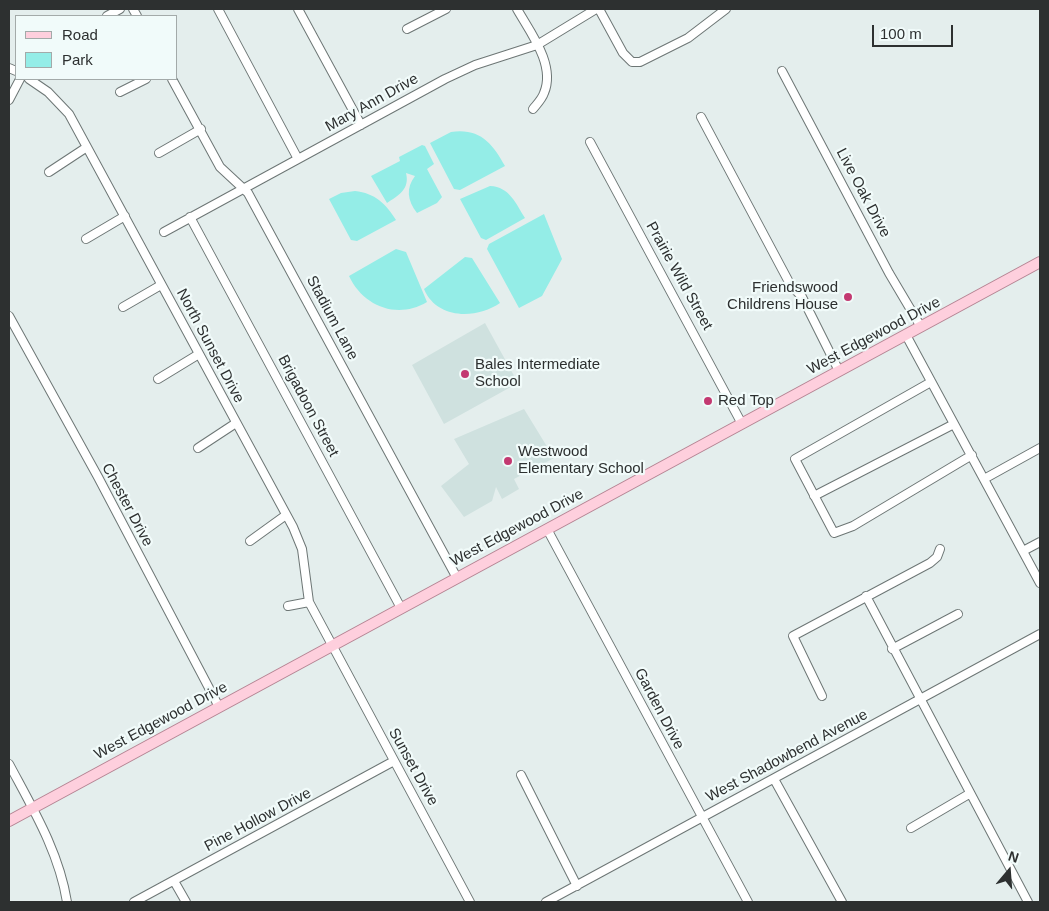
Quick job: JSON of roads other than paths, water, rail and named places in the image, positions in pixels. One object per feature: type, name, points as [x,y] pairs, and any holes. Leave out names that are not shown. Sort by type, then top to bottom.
[{"type":"main road","name":"West Edgewood Drive","points":[[9,820],[1040,262]]},
{"type":"street","points":[[109,15],[120,9]]},
{"type":"street","points":[[218,9],[298,159]]},
{"type":"street","points":[[298,9],[362,125]]},
{"type":"street","points":[[407,29],[446,9]]},
{"type":"street","points":[[517,9],[544,56],[547,84],[544,95],[533,109]]},
{"type":"street","points":[[597,9],[622,53],[632,62],[640,62],[688,38],[726,9]]},
{"type":"street","name":"Mary Ann Drive","points":[[164,232],[445,79],[476,65],[537,45],[597,9]]},
{"type":"street","name":"Live Oak Drive","points":[[782,71],[889,272],[921,327]]},
{"type":"street","points":[[9,100],[19,80]]},
{"type":"street","name":"North Sunset Drive","points":[[30,80],[48,92],[69,114],[286,515],[302,549],[309,602],[332,646]]},
{"type":"street","points":[[120,92],[144,80]]},
{"type":"street","name":"Stadium Lane","points":[[173,80],[220,167],[248,193],[457,578]]},
{"type":"street","points":[[701,117],[790,284],[802,297],[839,371]]},
{"type":"street","points":[[159,154],[200,129]]},
{"type":"street","name":"Prairie Wild Street","points":[[590,142],[742,424]]},
{"type":"street","points":[[48,172],[87,147]]},
{"type":"street","points":[[86,239],[124,216]]},
{"type":"street","name":"Brigadoon Street","points":[[190,217],[401,608]]},
{"type":"street","points":[[123,307],[162,285]]},
{"type":"street","name":"Chester Drive","points":[[9,316],[98,477],[219,707]]},
{"type":"street","points":[[906,335],[1040,583]]},
{"type":"street","points":[[158,379],[199,354]]},
{"type":"street","points":[[931,382],[795,458],[834,533],[853,526],[972,455]]},
{"type":"street","points":[[198,448],[236,424]]},
{"type":"street","points":[[814,496],[954,424]]},
{"type":"street","points":[[984,479],[1040,448]]},
{"type":"street","points":[[250,540],[286,515]]},
{"type":"street","name":"Garden Drive","points":[[547,529],[748,902]]},
{"type":"street","points":[[1023,551],[1040,542]]},
{"type":"street","points":[[822,696],[793,636],[930,563],[937,557],[940,549]]},
{"type":"street","points":[[866,596],[892,649],[1028,902]]},
{"type":"street","points":[[288,606],[309,602]]},
{"type":"street","points":[[892,649],[958,614]]},
{"type":"street","name":"West Shadowbend Avenue","points":[[546,902],[1040,634]]},
{"type":"street","name":"Sunset Drive","points":[[332,646],[470,902]]},
{"type":"street","name":"Pine Hollow Drive","points":[[134,902],[394,761]]},
{"type":"street","points":[[9,764],[56,858],[64,880],[67,902]]},
{"type":"street","points":[[521,775],[577,886]]},
{"type":"street","points":[[774,779],[842,902]]},
{"type":"street","points":[[911,828],[969,794]]},
{"type":"street","points":[[174,881],[186,902]]},
{"type":"place","name":"Friendswood Childrens House","points":[[848,297]]},
{"type":"place","name":"Bales Intermediate School","points":[[465,374]]},
{"type":"place","name":"Red Top","points":[[708,401]]},
{"type":"place","name":"Westwood Elementary School","points":[[508,461]]}]
